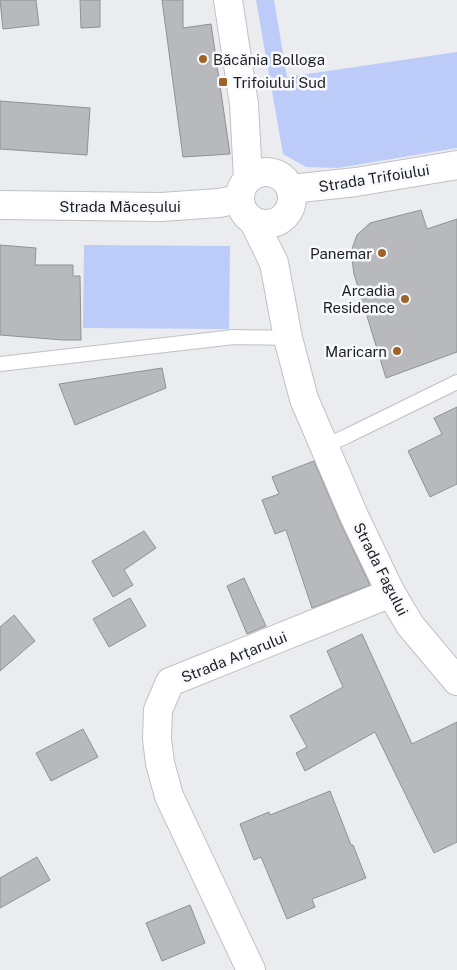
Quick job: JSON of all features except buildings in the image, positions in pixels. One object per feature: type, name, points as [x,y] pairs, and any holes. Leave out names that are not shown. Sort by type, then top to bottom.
[{"type":"main road","points":[[228,0],[244,104],[244,188],[241,206],[248,218],[254,222],[270,224],[285,216],[291,204],[292,196],[244,104]]},
{"type":"main road","name":"Strada Trifoiului","points":[[283,181],[356,182],[457,165]]},
{"type":"main road","points":[[244,188],[254,174],[261,171],[283,181]]},
{"type":"main road","name":"Strada Măceșului","points":[[0,205],[193,206],[219,203],[244,188]]},
{"type":"main road","name":"Strada Fagului","points":[[274,263],[285,216]]},
{"type":"main road","name":"Strada Fagului","points":[[254,222],[274,263],[288,338],[304,398],[355,518],[391,594],[410,625],[457,681]]},
{"type":"main road","name":"Strada Arțarului","points":[[251,970],[169,796],[160,762],[157,739],[158,710],[170,682],[391,594]]},
{"type":"lane","points":[[0,364],[234,338],[288,338]]},
{"type":"lane","points":[[324,446],[457,382]]},
{"type":"shaded area","points":[[256,0],[274,0],[287,77],[457,52],[457,148],[338,168],[306,167],[283,154]]},
{"type":"shaded area","points":[[84,245],[230,246],[229,329],[83,328]]},
{"type":"place","name":"Băcănia Bolloga","points":[[203,59]]},
{"type":"place","name":"Trifoiului Sud","points":[[223,82]]},
{"type":"place","name":"Panemar","points":[[382,253]]},
{"type":"place","name":"Arcadia Residence","points":[[405,299]]},
{"type":"place","name":"Maricarn","points":[[397,351]]}]
